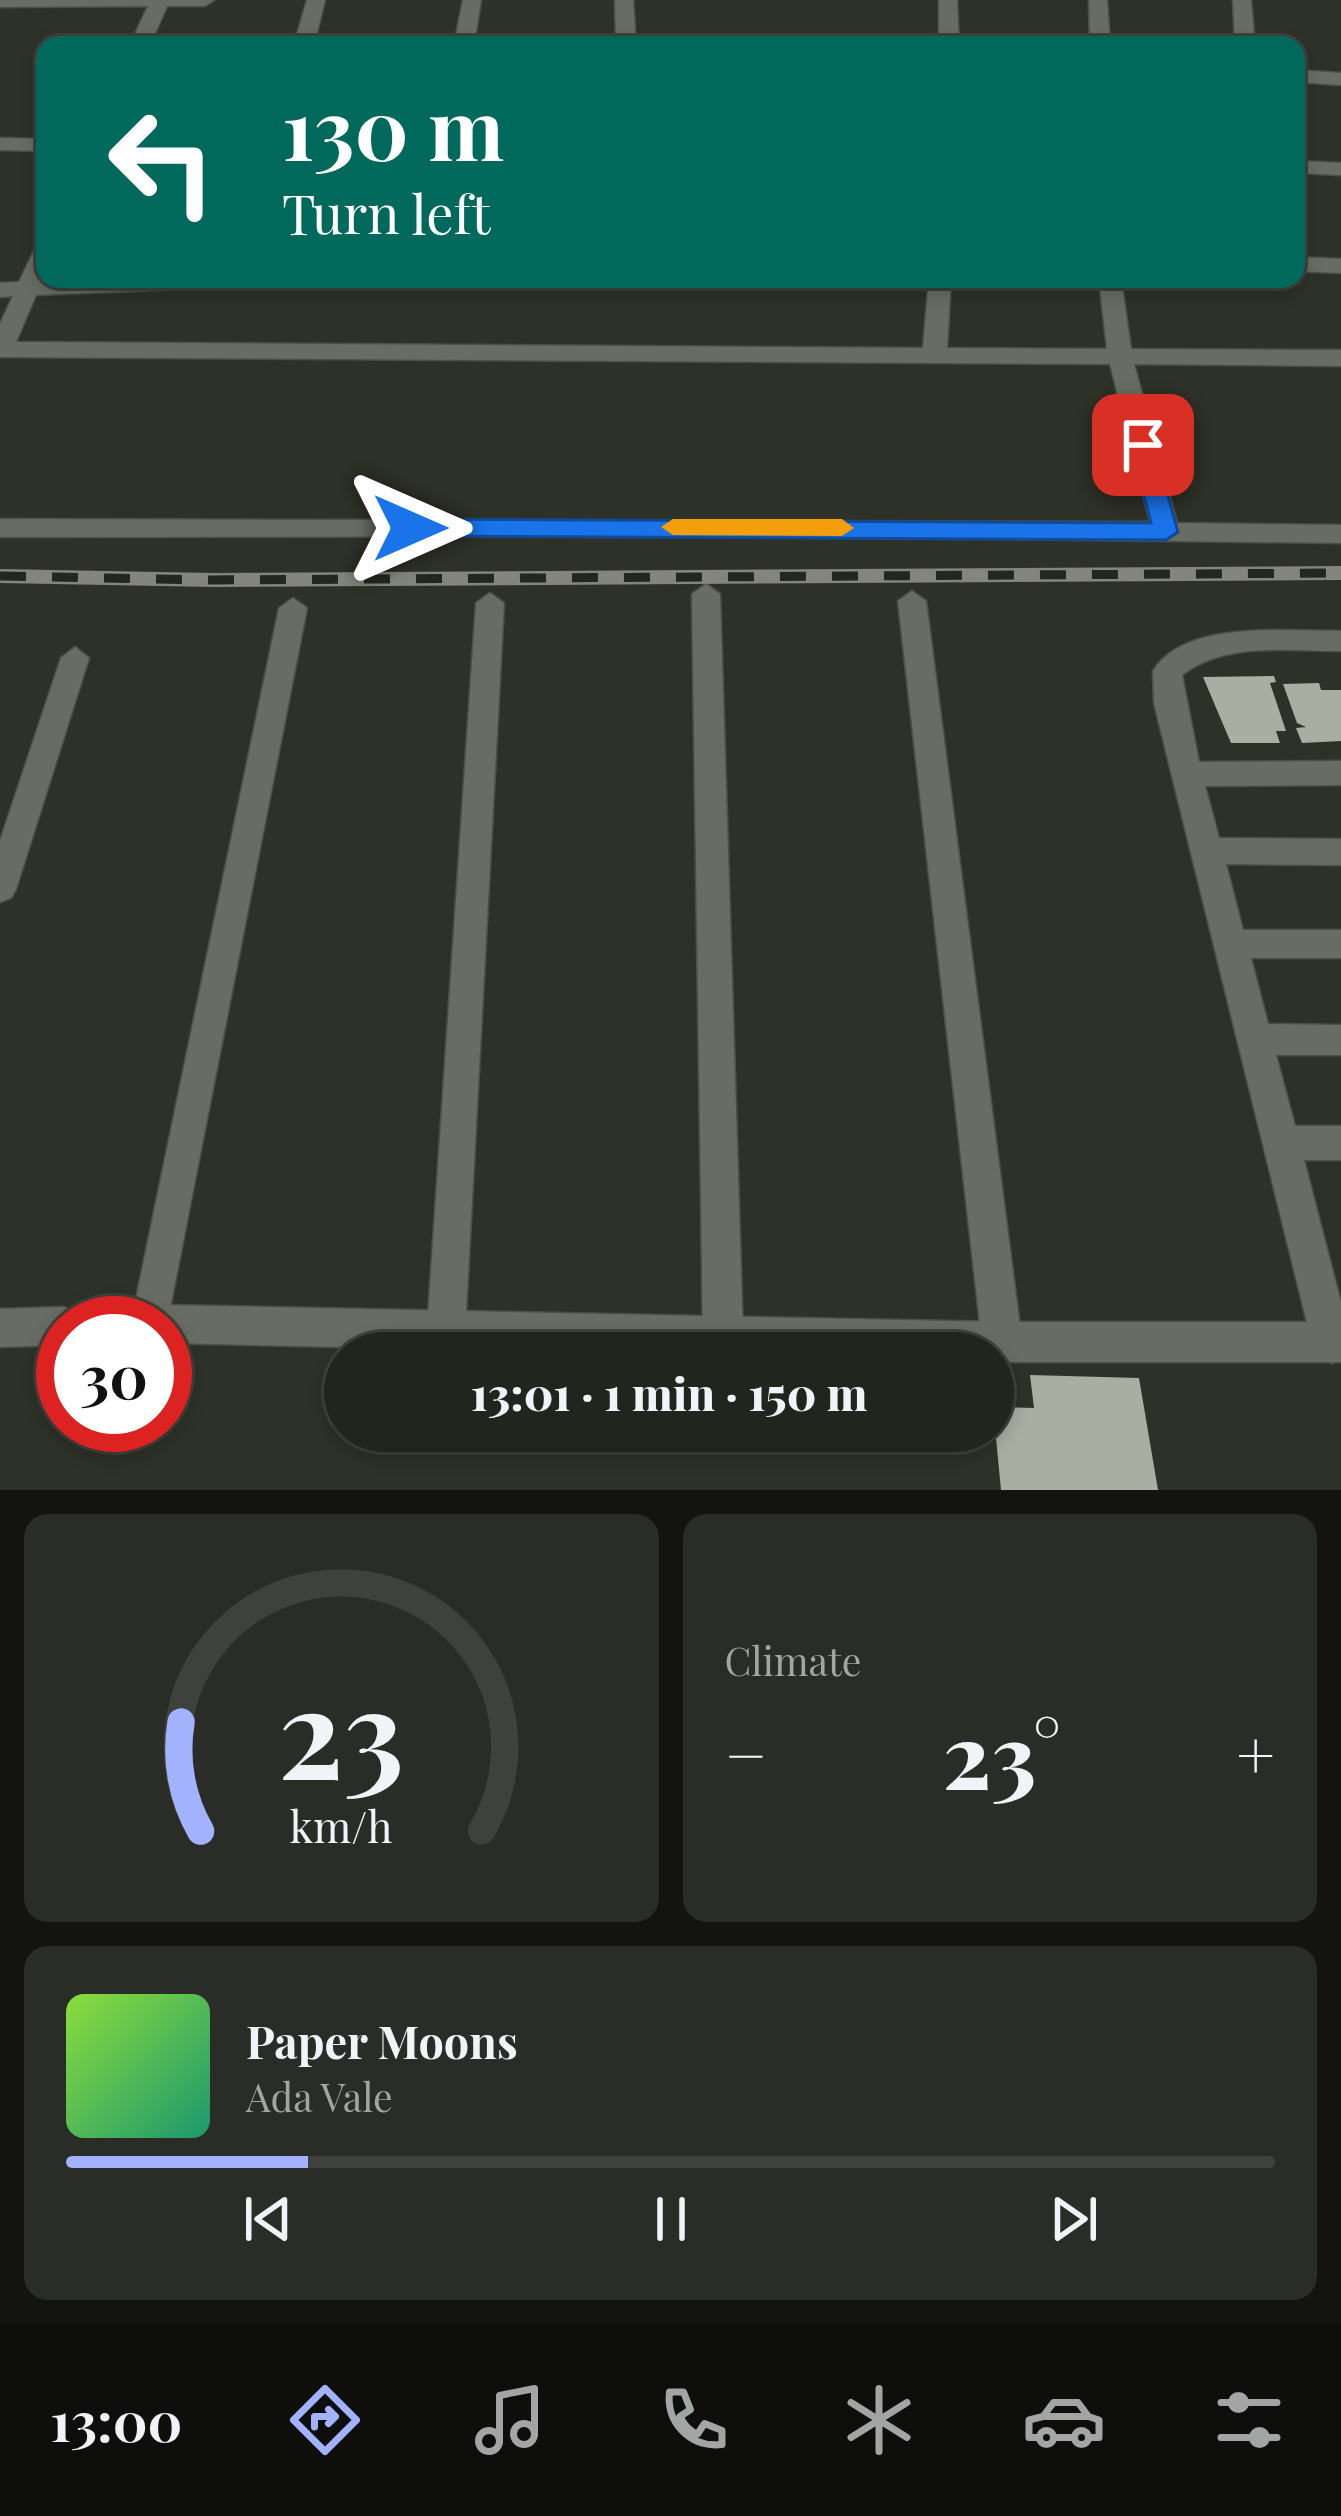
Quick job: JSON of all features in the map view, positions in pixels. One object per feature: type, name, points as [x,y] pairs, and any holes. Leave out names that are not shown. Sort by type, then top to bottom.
[{"type":"street","points":[[144,36],[160,0]]},
{"type":"street","points":[[0,2],[205,0]]},
{"type":"street","points":[[306,36],[316,0]]},
{"type":"street","points":[[466,36],[472,0]]},
{"type":"street","points":[[623,0],[625,36]]},
{"type":"street","points":[[948,0],[949,36]]},
{"type":"street","points":[[1098,0],[1100,36]]},
{"type":"street","points":[[1242,0],[1244,36]]},
{"type":"street","points":[[1305,77],[1341,79]]},
{"type":"street","points":[[0,144],[36,145]]},
{"type":"street","points":[[1305,167],[1341,169]]},
{"type":"street","points":[[1305,264],[1341,266]]},
{"type":"street","points":[[36,271],[0,350],[1341,358]]},
{"type":"street","points":[[0,290],[83,288]]},
{"type":"street","points":[[935,354],[939,288]]},
{"type":"street","points":[[1111,288],[1120,357],[1166,532]]},
{"type":"street","points":[[0,529],[1341,534]]},
{"type":"street","points":[[706,593],[723,1332]]},
{"type":"street","points":[[912,601],[1001,1332]]},
{"type":"street","points":[[446,1331],[490,603]]},
{"type":"street","points":[[155,1296],[292,608]]},
{"type":"street","points":[[1014,1342],[1337,1342],[1188,774],[1167,671],[1184,654],[1223,646],[1341,641]]},
{"type":"street","points":[[0,889],[76,658]]},
{"type":"street","points":[[1188,774],[1341,773]]},
{"type":"street","points":[[1208,851],[1341,851]]},
{"type":"street","points":[[1234,944],[1341,944]]},
{"type":"street","points":[[1258,1039],[1341,1040]]},
{"type":"street","points":[[1284,1143],[1341,1143]]},
{"type":"street","points":[[192,1325],[501,1332]]},
{"type":"street","points":[[0,1328],[36,1327]]},
{"type":"building","points":[[1274,676],[1276,682],[1270,683],[1286,731],[1276,731],[1280,743],[1231,743],[1203,677]]},
{"type":"building","points":[[1319,683],[1321,690],[1341,690],[1341,741],[1302,743],[1296,728],[1306,727],[1297,723],[1283,684]]},
{"type":"building","points":[[1030,1375],[1139,1378],[1158,1490],[1001,1490],[997,1452],[1014,1452],[1014,1408],[1034,1408]]},
{"type":"railway","points":[[0,576],[213,580],[1341,573]]},
{"type":"slow traffic","points":[[673,527],[842,528]]},
{"type":"route","points":[[410,528],[1166,532],[1143,445]]}]
